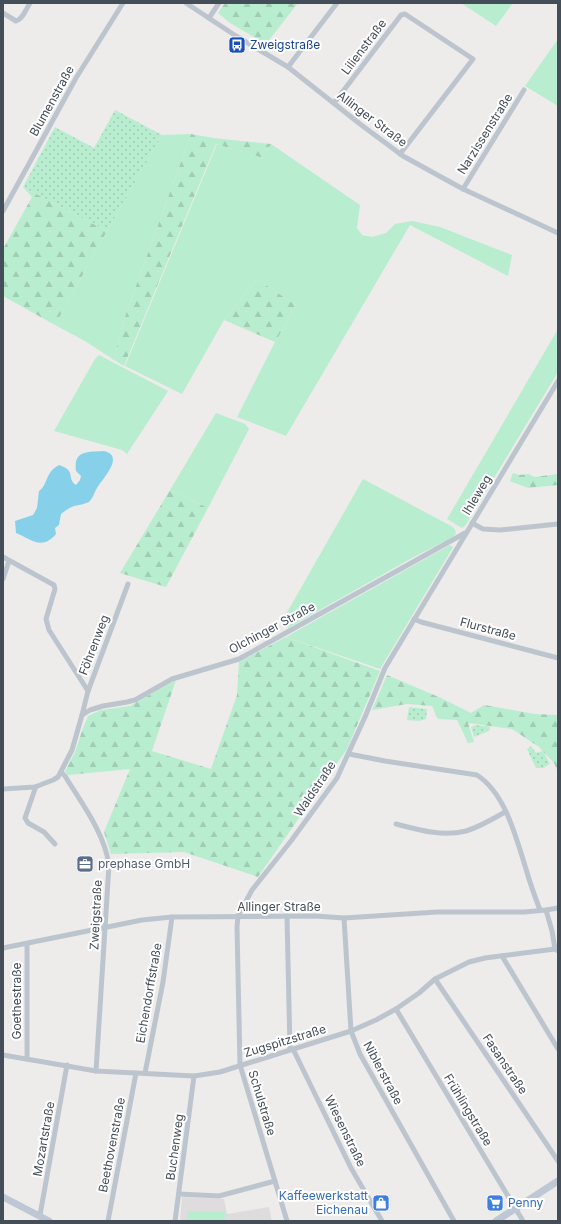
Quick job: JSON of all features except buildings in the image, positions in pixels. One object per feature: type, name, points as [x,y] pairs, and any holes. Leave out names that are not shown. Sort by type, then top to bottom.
[{"type":"main road","points":[[496,1221],[558,1181]]},
{"type":"main road","points":[[3,1197],[49,1221]]},
{"type":"street","points":[[3,13],[18,21],[30,3]]},
{"type":"street","name":"Blumenstraße","points":[[3,211],[76,78],[123,3]]},
{"type":"street","name":"Allinger Straße","points":[[186,3],[288,67],[400,154],[463,189],[558,233]]},
{"type":"street","points":[[209,18],[219,3]]},
{"type":"street","points":[[288,67],[337,3]]},
{"type":"street","name":"Lilienstraße","points":[[334,103],[401,15],[405,14],[473,59],[400,154]]},
{"type":"street","name":"Narzissenstraße","points":[[463,189],[524,90]]},
{"type":"street","name":"Ihleweg","points":[[414,619],[558,381]]},
{"type":"street","points":[[472,523],[483,529],[500,530],[558,524]]},
{"type":"street","name":"Olchinger Straße","points":[[82,715],[90,710],[103,706],[135,700],[172,679],[239,659],[466,532]]},
{"type":"street","points":[[3,557],[54,585],[55,588],[46,618],[49,630],[88,691]]},
{"type":"street","points":[[3,579],[9,561]]},
{"type":"street","name":"Föhrenweg","points":[[82,715],[88,691],[128,584]]},
{"type":"street","name":"Flurstraße","points":[[414,619],[558,658]]},
{"type":"street","name":"Waldstraße","points":[[238,916],[252,890],[291,841],[337,778],[349,754],[385,668],[414,619]]},
{"type":"street","points":[[3,789],[35,787],[53,780],[61,772],[72,750],[82,715]]},
{"type":"street","points":[[349,754],[384,761],[477,775],[485,780],[498,797],[517,839],[525,867],[552,931],[556,950]]},
{"type":"street","name":"Zweigstraße","points":[[61,772],[65,776],[96,827],[109,865],[96,1071]]},
{"type":"street","points":[[35,787],[35,791],[25,818],[26,821],[48,835],[55,844]]},
{"type":"street","points":[[396,824],[428,833],[449,833],[466,831],[505,812]]},
{"type":"street","name":"Allinger Straße","points":[[3,948],[142,920],[172,917],[316,916],[344,918],[437,912],[543,910],[558,908]]},
{"type":"street","name":"Schulstraße","points":[[238,916],[240,1065],[287,1221]]},
{"type":"street","name":"Wiesenstraße","points":[[287,916],[292,1049],[351,1168],[382,1221]]},
{"type":"street","name":"Eichendorffstraße","points":[[145,1073],[163,982],[172,917]]},
{"type":"street","name":"Niblerstraße","points":[[344,918],[351,1031],[360,1054],[454,1221]]},
{"type":"street","name":"Goethestraße","points":[[27,944],[27,1059]]},
{"type":"street","name":"Zugspitzstraße","points":[[3,1055],[96,1071],[194,1076],[220,1072],[351,1031],[376,1020],[396,1009],[419,993],[435,979],[469,962],[485,958],[556,950]]},
{"type":"street","points":[[502,956],[558,1050]]},
{"type":"street","name":"Fasanstraße","points":[[435,979],[558,1161]]},
{"type":"street","name":"Frühlingstraße","points":[[396,1009],[523,1221]]},
{"type":"street","name":"Mozartstraße","points":[[40,1215],[67,1065]]},
{"type":"street","name":"Beethovenstraße","points":[[108,1221],[136,1073]]},
{"type":"street","name":"Buchenweg","points":[[175,1221],[194,1076]]},
{"type":"street","points":[[179,1194],[219,1196],[275,1181]]},
{"type":"shaded area","points":[[182,1197],[224,1199],[227,1214],[269,1207],[272,1221],[180,1221]]},
{"type":"green space","points":[[225,3],[298,3],[266,44],[230,23],[218,13]]},
{"type":"green space","points":[[461,3],[513,3],[496,26]]},
{"type":"green space","points":[[558,39],[558,106],[525,86]]},
{"type":"green space","points":[[115,110],[162,135],[107,231],[23,187],[55,127],[94,148]]},
{"type":"green space","points":[[191,134],[123,322],[114,360],[85,341],[55,325],[162,135]]},
{"type":"green space","points":[[191,134],[213,138],[271,144],[263,158],[216,144],[124,366],[114,360],[123,322]]},
{"type":"green space","points":[[217,144],[263,158],[271,144],[360,205],[357,228],[362,235],[372,237],[386,233],[395,224],[412,221],[440,227],[512,255],[508,276],[410,225],[286,436],[237,417],[275,342],[297,306],[257,279],[224,320],[182,394],[125,366]]},
{"type":"green space","points":[[23,187],[107,231],[55,325],[3,296],[3,249],[32,197]]},
{"type":"green space","points":[[257,279],[297,306],[275,342],[224,320]]},
{"type":"green space","points":[[558,329],[558,372],[465,526],[462,528],[447,519]]},
{"type":"green space","points":[[99,355],[168,391],[127,454],[122,450],[54,431],[95,359]]},
{"type":"green space","points":[[216,413],[245,424],[249,429],[208,508],[170,490]]},
{"type":"green space","points":[[513,473],[519,475],[529,474],[534,477],[558,474],[558,485],[528,488],[510,481]]},
{"type":"green space","points":[[363,479],[453,527],[456,533],[453,537],[410,559],[288,628],[285,616]]},
{"type":"green space","points":[[170,490],[208,508],[166,587],[120,573]]},
{"type":"green space","points":[[450,545],[453,547],[452,549],[380,669],[286,637]]},
{"type":"green space","points":[[286,637],[380,671],[347,749],[258,877],[184,852],[111,854],[104,832],[130,769],[68,775],[65,771],[75,752],[88,716],[101,710],[130,706],[176,680],[152,751],[211,769],[237,695],[239,662]]},
{"type":"green space","points":[[387,675],[441,698],[471,713],[484,705],[535,714],[558,715],[558,772],[554,763],[539,747],[512,729],[468,723],[474,742],[468,743],[457,720],[438,719],[432,706],[407,704],[372,710]]},
{"type":"green space","points":[[409,707],[427,709],[426,719],[419,721],[407,720]]},
{"type":"green space","points":[[476,725],[490,727],[489,731],[474,737],[471,727]]},
{"type":"green space","points":[[531,746],[536,753],[543,751],[550,764],[543,768],[536,768],[527,749]]},
{"type":"green space","points":[[187,1211],[225,1212],[225,1221],[187,1221]]},
{"type":"water","points":[[104,451],[110,454],[113,458],[113,463],[107,474],[89,502],[74,506],[61,514],[59,525],[55,528],[56,534],[51,539],[41,543],[16,533],[15,521],[33,515],[37,508],[39,491],[54,468],[59,465],[68,470],[73,482],[76,485],[81,476],[76,471],[77,459],[79,456],[87,452]]},
{"type":"place","name":"Zweigstraße","points":[[237,45]]},
{"type":"place","name":"prephase GmbH","points":[[85,864]]},
{"type":"place","name":"Kaffeewerkstatt Eichenau","points":[[381,1203]]},
{"type":"place","name":"Penny","points":[[495,1203]]}]
